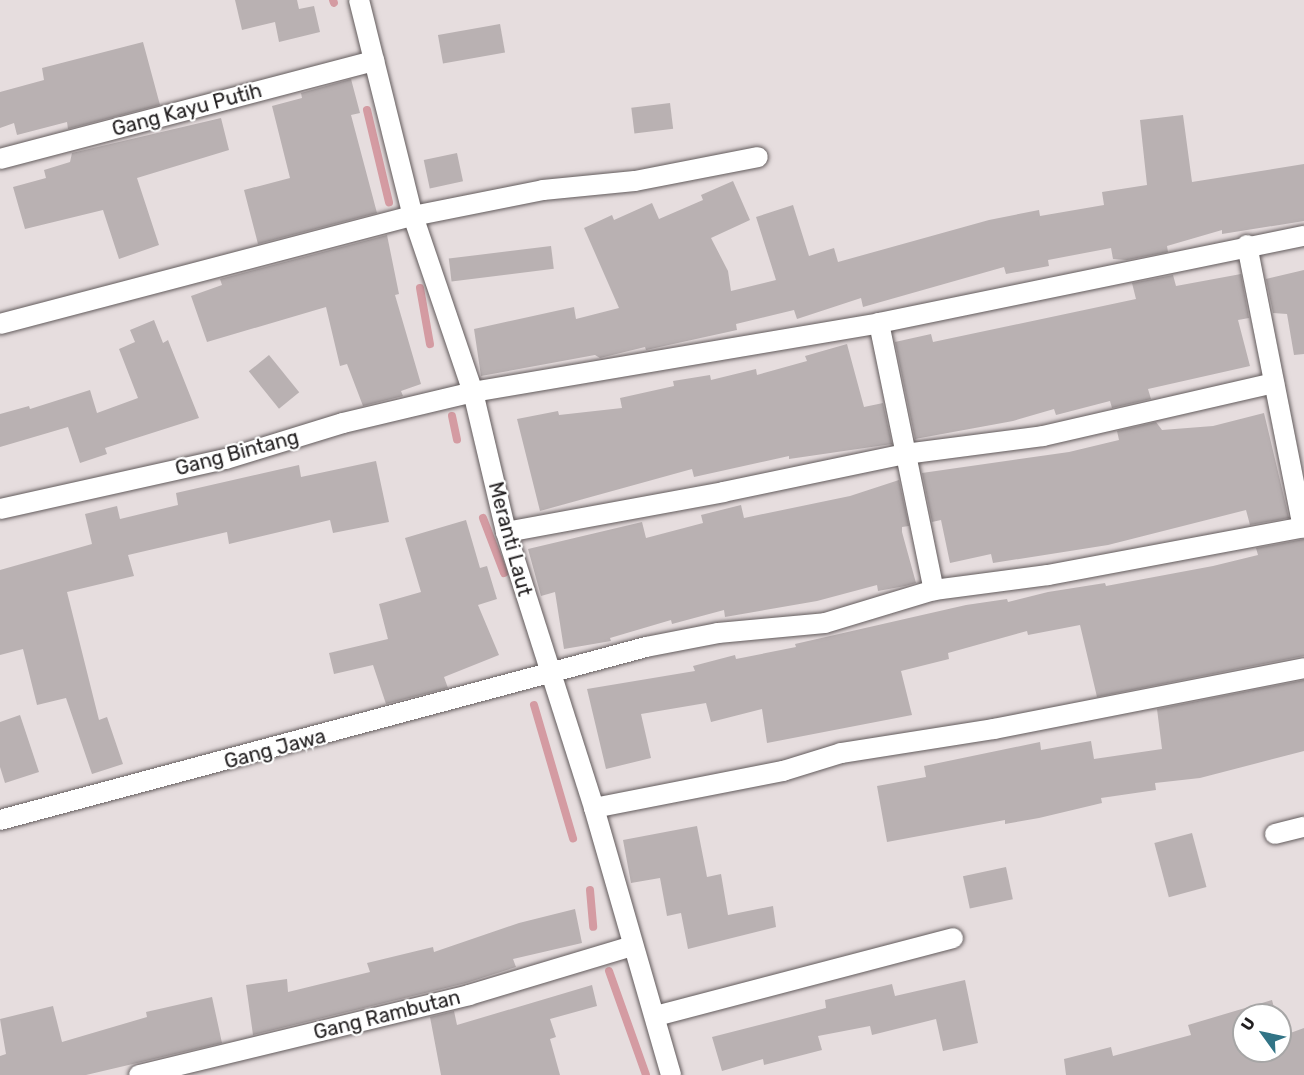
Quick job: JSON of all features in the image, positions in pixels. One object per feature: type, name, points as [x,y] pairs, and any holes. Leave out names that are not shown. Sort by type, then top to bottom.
[{"type":"street","name":"Meranti Laut","points":[[359,0],[412,216],[473,392],[506,532],[594,808],[632,946],[656,1016],[671,1075]]},
{"type":"street","name":"Gang Kayu Putih","points":[[0,159],[374,61]]},
{"type":"street","points":[[0,324],[412,216],[543,190],[635,181],[758,157]]},
{"type":"street","name":"Gang Bintang","points":[[0,509],[226,459],[343,423],[473,392],[879,323],[1114,276],[1247,245],[1304,236]]},
{"type":"street","points":[[1247,245],[1303,527]]},
{"type":"street","points":[[879,323],[934,590]]},
{"type":"street","points":[[506,532],[723,492],[905,454],[1044,436],[1274,383]]},
{"type":"street","name":"Gang Jawa","points":[[0,820],[386,720],[549,671],[718,633],[825,623],[934,590],[1048,575],[1303,527]]},
{"type":"street","points":[[594,808],[783,771],[841,753],[994,729],[1304,668]]},
{"type":"street","points":[[1275,834],[1304,827]]},
{"type":"street","points":[[656,1016],[953,938]]},
{"type":"street","name":"Gang Rambutan","points":[[139,1075],[469,995],[632,946]]},
{"type":"building","points":[[235,0],[297,0],[299,9],[314,6],[320,32],[279,42],[275,22],[242,30]]},
{"type":"building","points":[[500,24],[505,53],[443,63],[438,35]]},
{"type":"building","points":[[143,42],[160,105],[68,129],[67,122],[17,135],[14,123],[0,128],[0,92],[44,80],[42,68]]},
{"type":"building","points":[[351,79],[360,113],[351,115],[377,213],[258,244],[244,190],[290,178],[272,106],[302,98],[301,93]]},
{"type":"building","points":[[670,103],[673,129],[634,134],[631,108]]},
{"type":"building","points":[[1183,115],[1192,182],[1304,164],[1304,221],[1222,234],[1222,230],[1167,246],[1168,252],[1127,260],[1113,259],[1111,248],[1048,260],[1049,266],[1006,274],[1004,267],[863,307],[861,298],[797,319],[794,310],[736,324],[737,330],[646,350],[645,347],[600,358],[595,355],[481,376],[474,329],[574,307],[576,319],[619,308],[584,228],[612,215],[614,220],[652,203],[659,219],[703,200],[701,195],[733,181],[750,220],[711,238],[728,271],[731,291],[776,280],[756,217],[793,205],[809,256],[834,248],[838,262],[989,220],[1039,210],[1040,216],[1104,205],[1102,192],[1147,185],[1140,120]]},
{"type":"building","points":[[221,118],[229,150],[137,178],[159,245],[119,259],[103,210],[25,229],[13,187],[46,178],[44,170],[70,162],[72,153]]},
{"type":"building","points":[[457,153],[463,181],[430,188],[424,160]]},
{"type":"building","points":[[387,235],[399,294],[395,295],[421,384],[401,391],[403,396],[363,406],[347,364],[340,366],[326,307],[207,342],[191,296],[222,285],[220,279]]},
{"type":"building","points":[[551,246],[554,269],[452,281],[449,259]]},
{"type":"building","points":[[1304,270],[1304,354],[1294,355],[1287,314],[1273,313],[1266,279]]},
{"type":"building","points":[[1241,274],[1249,318],[1238,320],[1250,366],[1148,389],[1151,399],[1112,408],[1110,401],[1056,415],[1054,409],[1013,421],[915,439],[895,342],[931,334],[933,342],[1136,299],[1132,283],[1173,275],[1176,286]]},
{"type":"building","points":[[154,320],[163,343],[168,340],[199,418],[105,448],[107,454],[80,463],[68,427],[0,447],[0,414],[29,406],[30,409],[90,390],[97,413],[138,398],[119,349],[135,342],[130,330]]},
{"type":"building","points":[[847,344],[864,407],[883,403],[892,444],[789,459],[789,456],[694,477],[692,469],[540,511],[517,419],[558,411],[559,415],[622,408],[620,398],[674,386],[673,381],[710,375],[711,380],[756,369],[757,375],[807,361],[805,356]]},
{"type":"building","points":[[269,355],[299,392],[279,409],[249,371]]},
{"type":"building","points":[[1264,413],[1289,518],[1250,525],[1246,510],[1108,545],[993,563],[991,554],[950,563],[941,520],[932,522],[922,473],[1069,452],[1119,440],[1117,431],[1156,422],[1162,430],[1213,426]]},
{"type":"building","points":[[376,461],[389,522],[333,533],[330,520],[229,544],[227,532],[128,555],[134,576],[67,592],[99,720],[107,717],[123,764],[92,774],[66,698],[37,705],[23,649],[0,655],[0,570],[92,544],[85,514],[117,506],[120,519],[178,505],[176,493],[299,465],[301,477]]},
{"type":"building","points":[[899,480],[909,526],[902,527],[902,532],[916,583],[878,591],[877,585],[817,601],[725,617],[724,610],[672,624],[671,620],[610,638],[611,641],[564,649],[555,592],[541,596],[528,549],[642,522],[646,538],[703,523],[701,515],[741,505],[744,518],[850,496]]},
{"type":"building","points":[[466,520],[480,568],[487,566],[497,599],[478,605],[499,655],[444,677],[448,688],[386,704],[373,665],[334,674],[329,653],[388,639],[379,604],[421,592],[405,538]]},
{"type":"building","points":[[1304,539],[1304,656],[1097,697],[1080,625],[1028,635],[1027,631],[948,653],[949,659],[901,671],[912,715],[767,743],[762,709],[711,722],[706,703],[641,714],[651,758],[606,769],[587,689],[695,671],[693,666],[735,655],[736,659],[796,647],[795,644],[966,605],[1007,599],[1008,602],[1048,592],[1105,583],[1106,586],[1213,566],[1258,555],[1256,548]]},
{"type":"building","points":[[1304,680],[1304,751],[1200,778],[1155,783],[1156,790],[1101,798],[1102,803],[1039,818],[1005,824],[1005,820],[887,842],[877,786],[926,777],[924,766],[1040,742],[1041,750],[1091,741],[1094,759],[1162,749],[1157,709]]},
{"type":"building","points":[[20,715],[39,772],[5,783],[0,767],[0,722]]},
{"type":"building","points":[[697,826],[707,877],[721,874],[728,915],[773,906],[776,927],[688,949],[681,913],[667,916],[660,878],[631,883],[623,840]]},
{"type":"building","points":[[1192,833],[1206,887],[1169,897],[1154,843]]},
{"type":"building","points":[[1006,867],[1013,899],[970,908],[963,876]]},
{"type":"building","points":[[575,909],[582,943],[513,959],[516,967],[466,983],[253,1035],[246,985],[287,979],[288,992],[370,972],[367,963],[433,947],[434,952],[519,923]]},
{"type":"building","points":[[965,980],[978,1043],[943,1051],[936,1019],[872,1035],[870,1026],[818,1036],[822,1050],[764,1065],[763,1059],[722,1071],[712,1037],[826,1008],[825,1000],[892,984],[895,996]]},
{"type":"building","points":[[592,985],[597,1006],[550,1019],[556,1037],[550,1039],[560,1075],[441,1075],[430,1017],[454,1011],[457,1025]]},
{"type":"building","points":[[212,997],[222,1043],[86,1075],[0,1075],[0,1056],[6,1054],[0,1019],[53,1006],[62,1042],[147,1017],[146,1012]]},
{"type":"building","points":[[1232,1012],[1232,1063],[1292,1063],[1292,1032],[1304,1028],[1304,1075],[1066,1075],[1064,1059],[1111,1047],[1113,1056],[1191,1035],[1188,1025]]},
{"type":"waterway","points":[[367,110],[389,202]]},
{"type":"waterway","points":[[420,288],[430,344]]},
{"type":"waterway","points":[[452,416],[457,439]]},
{"type":"waterway","points":[[483,518],[504,573]]},
{"type":"waterway","points":[[534,705],[573,838]]},
{"type":"waterway","points":[[590,890],[593,927]]},
{"type":"waterway","points":[[609,971],[646,1075]]}]
